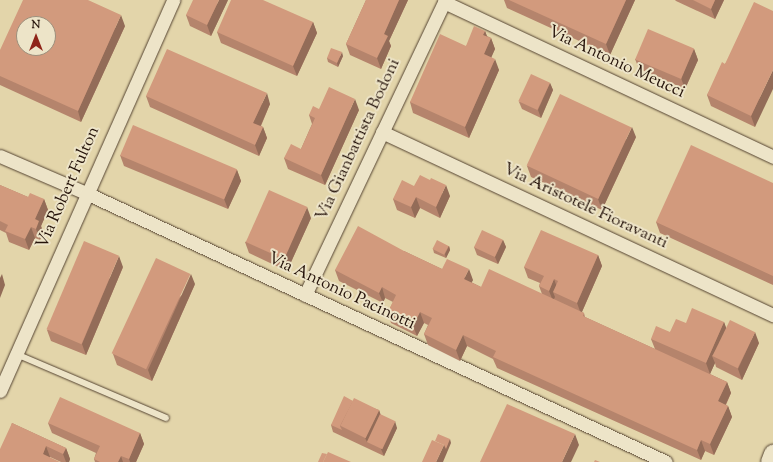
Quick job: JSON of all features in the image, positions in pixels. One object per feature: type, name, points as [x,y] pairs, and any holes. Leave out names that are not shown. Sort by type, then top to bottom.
[{"type":"street","name":"Via Robert Fulton","points":[[0,391],[86,193],[174,0]]},
{"type":"street","name":"Via Gianbattista Bodoni","points":[[305,295],[444,1]]},
{"type":"street","name":"Via Antonio Meucci","points":[[444,1],[773,157]]},
{"type":"street","name":"Via Aristotele Fioravanti","points":[[382,132],[773,315]]},
{"type":"street","name":"Via Antonio Pacinotti","points":[[0,156],[86,193],[666,462]]},
{"type":"street","points":[[770,462],[773,454]]},
{"type":"lane","points":[[16,354],[166,418]]},
{"type":"building","points":[[23,0],[88,0],[121,15],[78,111],[0,76],[0,50]]},
{"type":"building","points":[[193,0],[219,0],[207,25],[186,15]]},
{"type":"building","points":[[231,0],[263,0],[313,22],[293,66],[217,32]]},
{"type":"building","points":[[366,0],[399,0],[384,34],[388,36],[377,58],[346,44]]},
{"type":"building","points":[[509,0],[626,0],[606,44]]},
{"type":"building","points":[[693,0],[715,0],[711,9]]},
{"type":"building","points":[[754,2],[773,11],[773,70],[751,116],[707,95],[722,62],[725,64]]},
{"type":"building","points":[[474,26],[485,31],[483,35],[491,38],[484,54],[495,59],[465,127],[410,102],[440,34],[466,46]]},
{"type":"building","points":[[648,29],[694,49],[681,79],[635,59]]},
{"type":"building","points":[[331,48],[342,52],[337,63],[327,58]]},
{"type":"building","points":[[167,49],[267,93],[253,123],[263,127],[255,145],[146,96]]},
{"type":"building","points":[[531,74],[550,83],[537,110],[518,101]]},
{"type":"building","points":[[329,87],[355,99],[321,175],[284,158],[291,144],[301,149],[315,118],[309,115],[313,106],[319,109]]},
{"type":"building","points":[[560,94],[632,127],[598,199],[527,166]]},
{"type":"building","points":[[133,125],[237,169],[224,200],[120,155]]},
{"type":"building","points":[[691,145],[773,183],[773,276],[656,222]]},
{"type":"building","points":[[420,175],[446,185],[436,207],[416,197],[411,207],[393,199],[402,180],[414,186]]},
{"type":"building","points":[[0,185],[28,197],[30,193],[44,199],[35,219],[39,221],[36,229],[31,227],[25,239],[5,231],[8,225],[0,221]]},
{"type":"building","points":[[269,190],[307,207],[284,259],[246,242]]},
{"type":"building","points":[[358,226],[404,251],[442,269],[447,259],[469,269],[464,279],[481,287],[489,269],[584,313],[583,316],[727,382],[718,401],[728,406],[710,444],[701,440],[697,450],[493,357],[496,351],[463,335],[456,350],[424,334],[432,318],[420,312],[413,326],[388,312],[396,295],[382,287],[379,293],[335,270]]},
{"type":"building","points":[[482,230],[503,240],[495,257],[474,247]]},
{"type":"building","points":[[541,230],[598,255],[577,303],[553,292],[558,281],[554,279],[549,291],[539,286],[544,276],[524,267]]},
{"type":"building","points":[[437,240],[449,246],[444,255],[432,249]]},
{"type":"building","points":[[84,241],[119,256],[81,344],[46,329]]},
{"type":"building","points":[[156,258],[190,274],[146,369],[112,353]]},
{"type":"building","points":[[692,308],[724,322],[706,363],[651,339],[656,326],[670,332],[676,319],[686,323]]},
{"type":"building","points":[[730,320],[755,332],[738,368],[712,356]]},
{"type":"building","points":[[344,396],[353,401],[340,426],[342,430],[331,425]]},
{"type":"building","points":[[60,397],[140,433],[129,459],[121,456],[118,462],[100,462],[94,459],[100,446],[48,423]]},
{"type":"building","points":[[354,398],[379,410],[366,438],[340,426]]},
{"type":"building","points":[[507,404],[575,434],[562,462],[480,462]]},
{"type":"building","points":[[380,414],[395,421],[382,449],[367,442]]},
{"type":"building","points":[[12,423],[66,448],[63,454],[46,446],[43,454],[60,462],[0,462],[0,449]]},
{"type":"building","points":[[438,434],[450,439],[446,449],[444,445],[435,441]]},
{"type":"building","points":[[432,440],[444,445],[436,462],[422,462]]},
{"type":"building","points":[[328,452],[351,462],[323,462]]},
{"type":"building","points":[[322,453],[327,454],[323,462],[318,462]]}]
